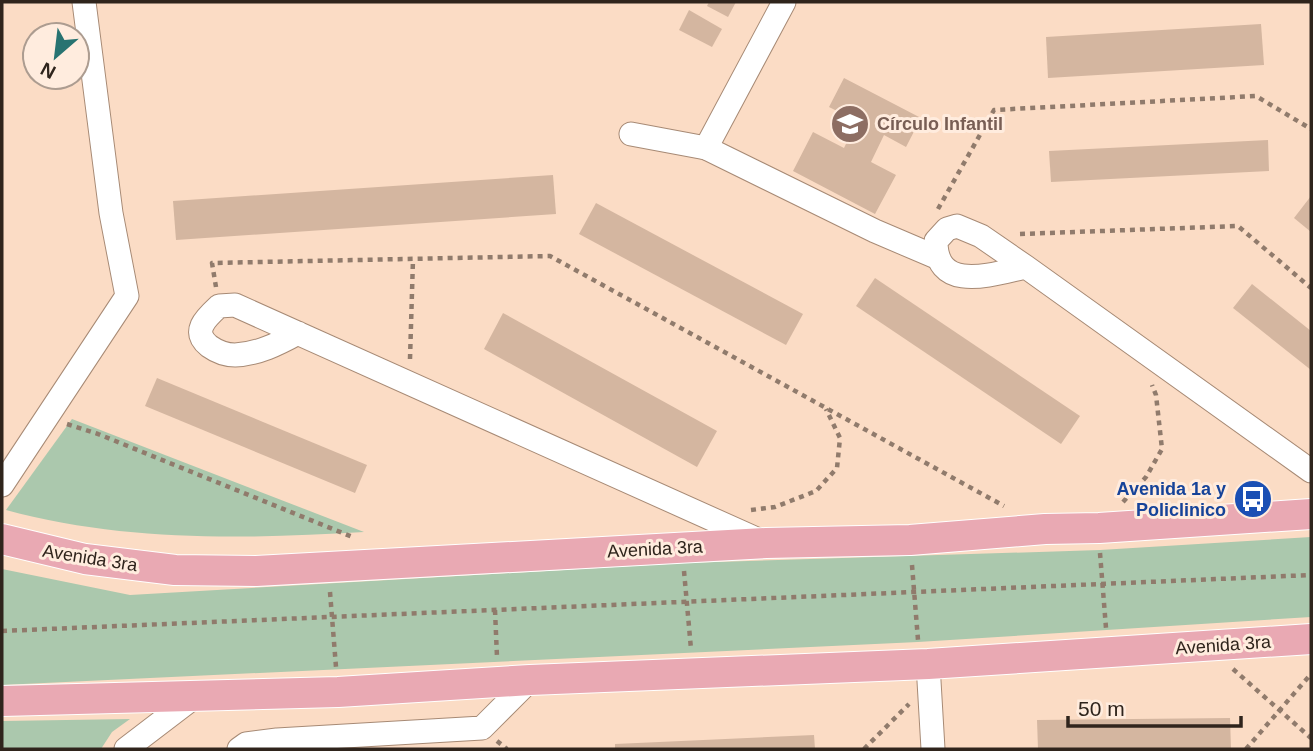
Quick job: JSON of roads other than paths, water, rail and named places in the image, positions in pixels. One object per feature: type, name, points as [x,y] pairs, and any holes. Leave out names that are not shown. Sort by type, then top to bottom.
[{"type":"main road","name":"Avenida 3ra","points":[[2,539],[85,559],[175,570],[256,571],[766,543],[910,540],[1045,529],[1311,514]]},
{"type":"main road","name":"Avenida 3ra","points":[[2,701],[338,692],[530,680],[926,671],[1311,639]]},
{"type":"street","points":[[2,485],[127,296],[111,213],[83,2]]},
{"type":"street","points":[[706,148],[784,2]]},
{"type":"street","points":[[631,134],[706,148],[875,231],[936,249],[949,272],[964,277],[1026,267]]},
{"type":"street","points":[[936,249],[947,229],[957,226],[981,236],[1311,471]]},
{"type":"street","points":[[298,334],[275,345],[232,355],[214,350],[201,340],[200,331],[207,317],[219,306],[235,305],[766,543]]},
{"type":"street","points":[[926,671],[933,749]]},
{"type":"street","points":[[239,749],[246,744],[277,740],[336,743],[482,728],[530,680]]},
{"type":"street","points":[[125,749],[194,697]]},
{"type":"place","name":"Círculo Infantil","points":[[850,124]]},
{"type":"place","name":"Avenida 1a y Policlinico","points":[[1253,499]]}]
